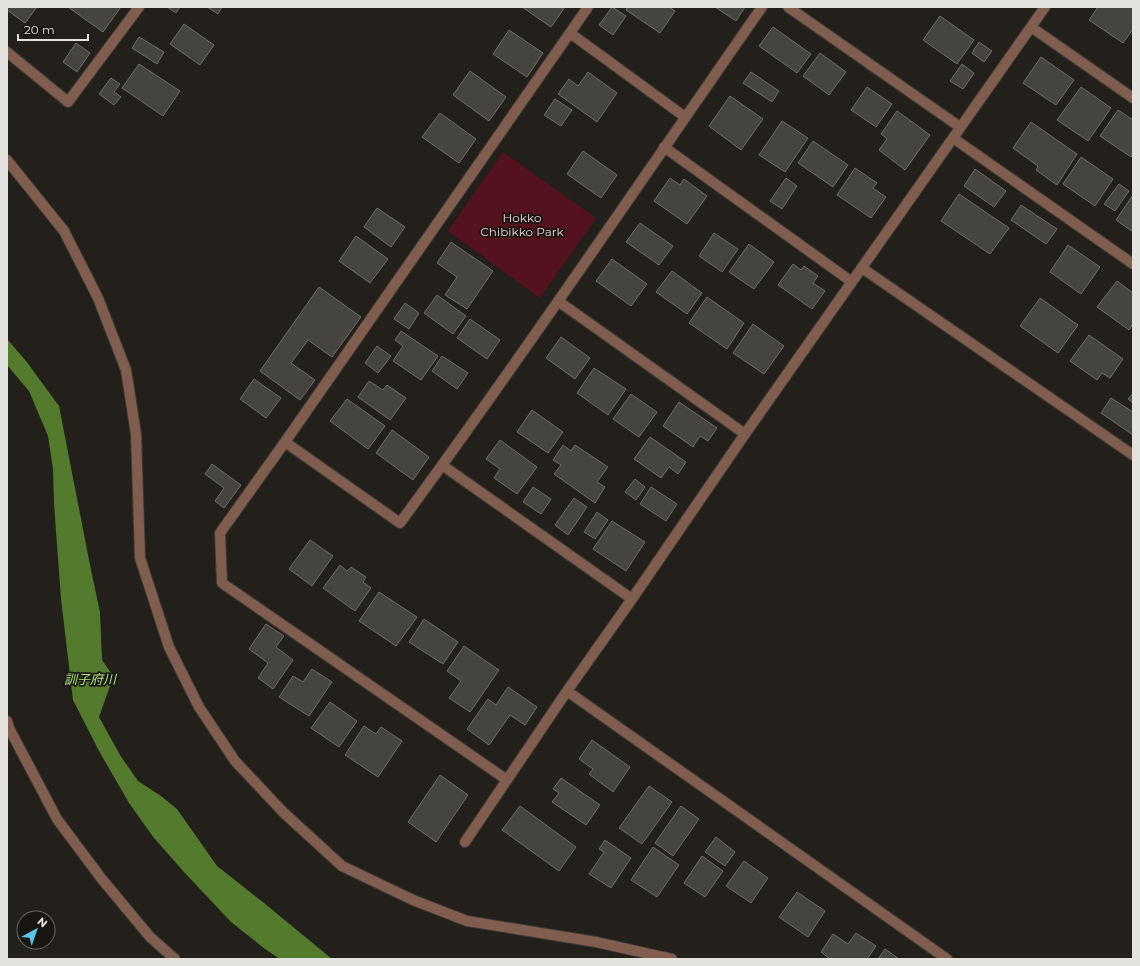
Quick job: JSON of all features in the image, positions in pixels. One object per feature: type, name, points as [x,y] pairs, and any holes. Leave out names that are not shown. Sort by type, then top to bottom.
[{"type":"street","points":[[7,52],[68,102],[139,7]]},
{"type":"street","points":[[506,780],[222,583],[220,533],[588,7]]},
{"type":"street","points":[[285,442],[400,523],[558,301],[762,7]]},
{"type":"street","points":[[788,7],[960,128]]},
{"type":"street","points":[[465,842],[567,691],[745,434],[1045,7]]},
{"type":"street","points":[[1031,27],[1133,98]]},
{"type":"street","points":[[570,33],[685,117]]},
{"type":"street","points":[[953,138],[1133,264]]},
{"type":"street","points":[[664,147],[852,282]]},
{"type":"street","points":[[7,160],[64,230],[98,298],[126,370],[136,434],[140,558],[169,647],[199,707],[235,761],[284,813],[342,866],[413,900],[467,921],[596,942],[672,959]]},
{"type":"street","points":[[862,268],[1133,455]]},
{"type":"street","points":[[558,301],[745,434]]},
{"type":"street","points":[[442,465],[632,599]]},
{"type":"street","points":[[567,691],[947,959]]},
{"type":"street","points":[[7,721],[9,728],[57,818],[101,878],[150,937],[175,959]]},
{"type":"green space","name":"Hokko Chibikko Park","points":[[503,152],[596,218],[540,298],[448,231]]},
{"type":"water","name":"訓子府川","points":[[7,339],[26,361],[59,406],[100,612],[102,660],[111,673],[110,686],[99,717],[120,755],[138,781],[161,796],[177,809],[217,866],[332,959],[280,959],[231,922],[154,838],[129,803],[99,751],[73,700],[61,599],[53,469],[48,436],[29,391],[7,365]]},
{"type":"building","points":[[7,7],[37,7],[25,23],[7,10]]},
{"type":"building","points":[[68,7],[121,7],[103,32]]},
{"type":"building","points":[[167,7],[180,7],[176,13]]},
{"type":"building","points":[[207,7],[222,7],[218,14]]},
{"type":"building","points":[[522,7],[565,7],[551,27]]},
{"type":"building","points":[[612,7],[626,16],[613,35],[599,25]]},
{"type":"building","points":[[628,7],[669,7],[675,11],[660,33],[626,10]]},
{"type":"building","points":[[715,7],[745,7],[736,21]]},
{"type":"building","points":[[1098,7],[1133,7],[1133,29],[1123,43],[1089,20]]},
{"type":"building","points":[[940,16],[974,40],[957,64],[923,40]]},
{"type":"building","points":[[184,24],[214,45],[200,65],[170,44]]},
{"type":"building","points":[[773,27],[811,54],[797,73],[759,46]]},
{"type":"building","points":[[509,30],[543,53],[527,77],[493,54]]},
{"type":"building","points":[[139,37],[164,52],[157,64],[132,48]]},
{"type":"building","points":[[979,42],[992,51],[984,62],[972,53]]},
{"type":"building","points":[[76,43],[90,53],[77,72],[63,62]]},
{"type":"building","points":[[820,53],[846,72],[829,95],[803,76]]},
{"type":"building","points":[[1041,57],[1074,80],[1056,105],[1023,83]]},
{"type":"building","points":[[139,64],[180,91],[163,116],[122,88]]},
{"type":"building","points":[[962,64],[974,73],[963,89],[950,81]]},
{"type":"building","points":[[470,71],[506,97],[489,121],[453,95]]},
{"type":"building","points":[[588,72],[617,93],[597,122],[558,94],[569,79],[578,86]]},
{"type":"building","points":[[751,72],[779,91],[772,102],[743,83]]},
{"type":"building","points":[[111,78],[120,84],[114,92],[121,97],[114,105],[99,94]]},
{"type":"building","points":[[867,87],[892,104],[876,127],[851,110]]},
{"type":"building","points":[[1081,87],[1111,108],[1088,141],[1057,120]]},
{"type":"building","points":[[730,96],[763,119],[741,150],[709,126]]},
{"type":"building","points":[[555,99],[572,110],[561,126],[544,115]]},
{"type":"building","points":[[1118,110],[1133,120],[1133,153],[1131,157],[1100,136]]},
{"type":"building","points":[[897,111],[930,135],[905,170],[879,150],[887,139],[881,134]]},
{"type":"building","points":[[440,113],[476,139],[459,163],[422,137]]},
{"type":"building","points":[[782,121],[808,138],[785,172],[759,155]]},
{"type":"building","points":[[1031,122],[1077,154],[1057,185],[1036,170],[1038,166],[1013,148]]},
{"type":"building","points":[[813,141],[848,165],[833,187],[798,163]]},
{"type":"building","points":[[583,151],[617,175],[601,198],[567,174]]},
{"type":"building","points":[[1081,157],[1113,179],[1095,206],[1063,184]]},
{"type":"building","points":[[855,168],[877,183],[873,188],[886,197],[871,218],[837,195]]},
{"type":"building","points":[[975,169],[1006,191],[994,207],[964,186]]},
{"type":"building","points":[[670,178],[680,185],[684,179],[707,196],[687,224],[654,201]]},
{"type":"building","points":[[786,178],[797,186],[782,209],[770,201]]},
{"type":"building","points":[[1119,184],[1129,191],[1115,211],[1104,204]]},
{"type":"building","points":[[959,194],[1009,228],[990,254],[941,221]]},
{"type":"building","points":[[1133,195],[1133,232],[1116,220]]},
{"type":"building","points":[[1021,205],[1057,229],[1046,244],[1011,220]]},
{"type":"building","points":[[377,208],[405,227],[391,247],[364,227]]},
{"type":"building","points":[[640,223],[673,246],[659,265],[626,242]]},
{"type":"building","points":[[714,233],[738,249],[722,272],[699,256]]},
{"type":"building","points":[[356,236],[388,259],[370,283],[339,261]]},
{"type":"building","points":[[451,242],[493,271],[467,309],[445,295],[457,277],[437,263]]},
{"type":"building","points":[[749,244],[774,262],[754,289],[729,272]]},
{"type":"building","points":[[1068,245],[1100,267],[1081,294],[1050,272]]},
{"type":"building","points":[[612,259],[647,284],[631,306],[596,281]]},
{"type":"building","points":[[793,264],[801,270],[804,266],[818,276],[813,283],[825,291],[812,309],[778,285]]},
{"type":"building","points":[[672,271],[702,293],[687,314],[656,292]]},
{"type":"building","points":[[1117,281],[1133,293],[1133,324],[1129,330],[1097,307]]},
{"type":"building","points":[[319,287],[361,317],[332,357],[308,340],[291,363],[315,380],[300,400],[260,371]]},
{"type":"building","points":[[437,295],[466,316],[453,334],[424,313]]},
{"type":"building","points":[[707,297],[744,323],[727,349],[689,323]]},
{"type":"building","points":[[1040,298],[1078,325],[1058,353],[1020,326]]},
{"type":"building","points":[[405,303],[419,313],[409,329],[394,319]]},
{"type":"building","points":[[470,319],[500,340],[487,359],[457,338]]},
{"type":"building","points":[[753,324],[784,346],[764,374],[733,353]]},
{"type":"building","points":[[401,331],[438,356],[421,380],[393,361],[403,346],[395,340]]},
{"type":"building","points":[[1089,335],[1123,359],[1110,378],[1102,373],[1097,380],[1070,361]]},
{"type":"building","points":[[561,337],[590,358],[575,379],[546,358]]},
{"type":"building","points":[[377,346],[391,356],[378,373],[365,363]]},
{"type":"building","points":[[442,356],[468,373],[457,389],[432,371]]},
{"type":"building","points":[[594,368],[626,389],[608,415],[577,393]]},
{"type":"building","points":[[254,379],[281,398],[266,418],[240,399]]},
{"type":"building","points":[[369,381],[383,390],[387,385],[406,398],[390,420],[358,397]]},
{"type":"building","points":[[1133,393],[1133,403],[1128,399]]},
{"type":"building","points":[[631,394],[657,412],[639,437],[613,419]]},
{"type":"building","points":[[1111,398],[1133,412],[1133,435],[1101,413]]},
{"type":"building","points":[[347,399],[385,426],[368,449],[330,421]]},
{"type":"building","points":[[679,402],[717,428],[708,441],[700,436],[693,447],[663,426]]},
{"type":"building","points":[[532,410],[563,432],[548,453],[517,432]]},
{"type":"building","points":[[392,430],[429,457],[413,480],[376,453]]},
{"type":"building","points":[[650,437],[686,462],[678,474],[669,467],[661,478],[634,459]]},
{"type":"building","points":[[500,440],[537,467],[517,494],[494,478],[500,469],[486,459]]},
{"type":"building","points":[[563,445],[571,451],[575,445],[608,467],[597,482],[605,487],[595,503],[554,474],[561,465],[553,460]]},
{"type":"building","points":[[212,464],[241,485],[224,508],[215,501],[224,488],[205,474]]},
{"type":"building","points":[[635,479],[645,487],[636,500],[625,492]]},
{"type":"building","points":[[533,487],[551,499],[541,514],[523,502]]},
{"type":"building","points":[[651,487],[677,504],[666,521],[640,504]]},
{"type":"building","points":[[574,498],[587,507],[568,535],[555,525]]},
{"type":"building","points":[[597,512],[608,520],[595,539],[584,532]]},
{"type":"building","points":[[612,521],[645,542],[626,571],[593,549]]},
{"type":"building","points":[[310,540],[333,556],[312,586],[289,569]]},
{"type":"building","points":[[340,565],[347,571],[351,567],[366,577],[363,582],[371,588],[355,611],[323,588]]},
{"type":"building","points":[[379,592],[417,617],[396,646],[359,621]]},
{"type":"building","points":[[424,619],[458,642],[443,664],[409,642]]},
{"type":"building","points":[[266,624],[284,636],[276,647],[293,660],[273,689],[258,678],[268,663],[249,649]]},
{"type":"building","points":[[464,646],[499,670],[470,712],[449,698],[461,681],[447,671]]},
{"type":"building","points":[[312,669],[332,682],[309,716],[279,697],[293,676],[303,682]]},
{"type":"building","points":[[508,687],[537,707],[525,725],[510,715],[489,745],[467,729],[488,699],[496,705]]},
{"type":"building","points":[[330,702],[357,721],[339,747],[311,728]]},
{"type":"building","points":[[364,726],[376,734],[381,727],[402,741],[378,777],[345,755]]},
{"type":"building","points":[[592,740],[630,767],[613,792],[589,774],[593,769],[579,759]]},
{"type":"building","points":[[440,775],[468,795],[436,842],[408,822]]},
{"type":"building","points":[[561,778],[600,805],[586,825],[552,802],[559,793],[553,789]]},
{"type":"building","points":[[649,786],[672,802],[642,844],[619,828]]},
{"type":"building","points":[[520,806],[576,847],[559,871],[502,830]]},
{"type":"building","points":[[681,806],[699,819],[673,856],[655,843]]},
{"type":"building","points":[[716,837],[735,852],[725,866],[705,852]]},
{"type":"building","points":[[605,840],[631,858],[611,888],[589,874],[604,852],[599,849]]},
{"type":"building","points":[[653,847],[679,865],[657,897],[631,880]]},
{"type":"building","points":[[702,856],[723,871],[705,897],[684,883]]},
{"type":"building","points":[[744,861],[768,878],[751,903],[726,886]]},
{"type":"building","points":[[797,892],[825,911],[808,937],[779,917]]},
{"type":"building","points":[[856,933],[876,946],[867,959],[830,959],[821,952],[833,934],[848,944]]},
{"type":"building","points":[[885,949],[899,959],[878,959]]}]
